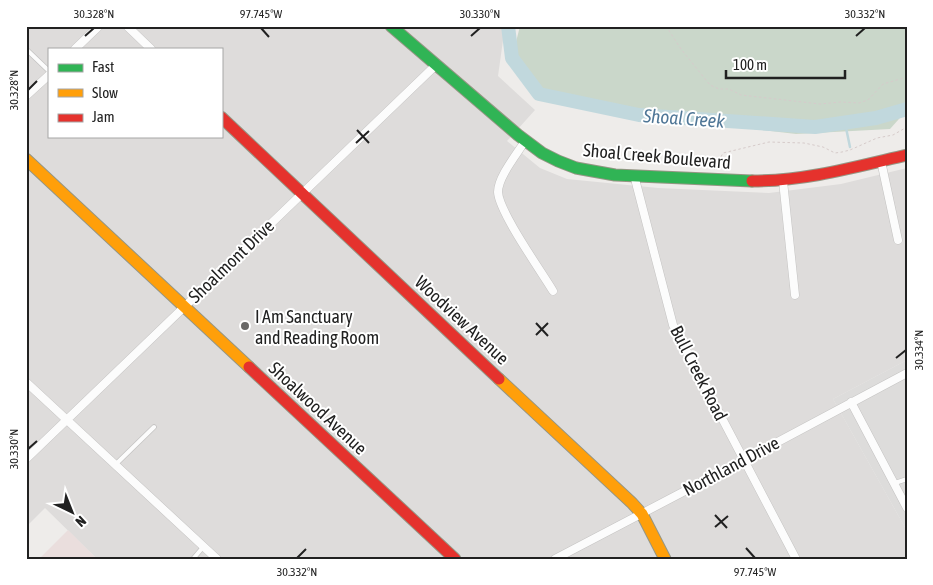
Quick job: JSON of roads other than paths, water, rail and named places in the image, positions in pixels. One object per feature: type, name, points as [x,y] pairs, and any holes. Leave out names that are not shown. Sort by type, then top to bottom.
[{"type":"street","points":[[77,48],[99,26]]},
{"type":"street","points":[[127,26],[149,48]]},
{"type":"street","name":"Shoal Creek Boulevard","points":[[391,26],[525,141],[543,154],[568,166],[593,171],[634,175],[740,181],[783,181],[827,175],[907,155]]},
{"type":"street","name":"Shoalmont Drive","points":[[26,459],[437,64]]},
{"type":"street","points":[[26,96],[48,76]]},
{"type":"street","name":"Woodview Avenue","points":[[222,118],[642,514],[665,559]]},
{"type":"street","points":[[525,141],[503,176],[498,192],[504,211],[553,290]]},
{"type":"street","name":"Shoalwood Avenue","points":[[26,159],[455,559]]},
{"type":"street","points":[[881,161],[898,240]]},
{"type":"street","name":"Bull Creek Road","points":[[634,175],[673,325],[796,559]]},
{"type":"street","points":[[783,181],[794,295]]},
{"type":"street","name":"Northland Drive","points":[[555,559],[907,372]]},
{"type":"street","points":[[26,382],[217,559]]},
{"type":"street","points":[[851,402],[907,508]]},
{"type":"lane","points":[[26,49],[48,70]]},
{"type":"lane","points":[[115,465],[154,427]]},
{"type":"lane","points":[[894,483],[907,479]]},
{"type":"lane","points":[[193,559],[204,546]]},
{"type":"waterway","name":"Shoal Creek","points":[[508,26],[512,58],[539,94],[639,115],[815,127],[876,118],[907,109]]},
{"type":"waterway","points":[[845,123],[850,147]]},
{"type":"place","name":"I Am Sanctuary and Reading Room","points":[[245,326]]}]
